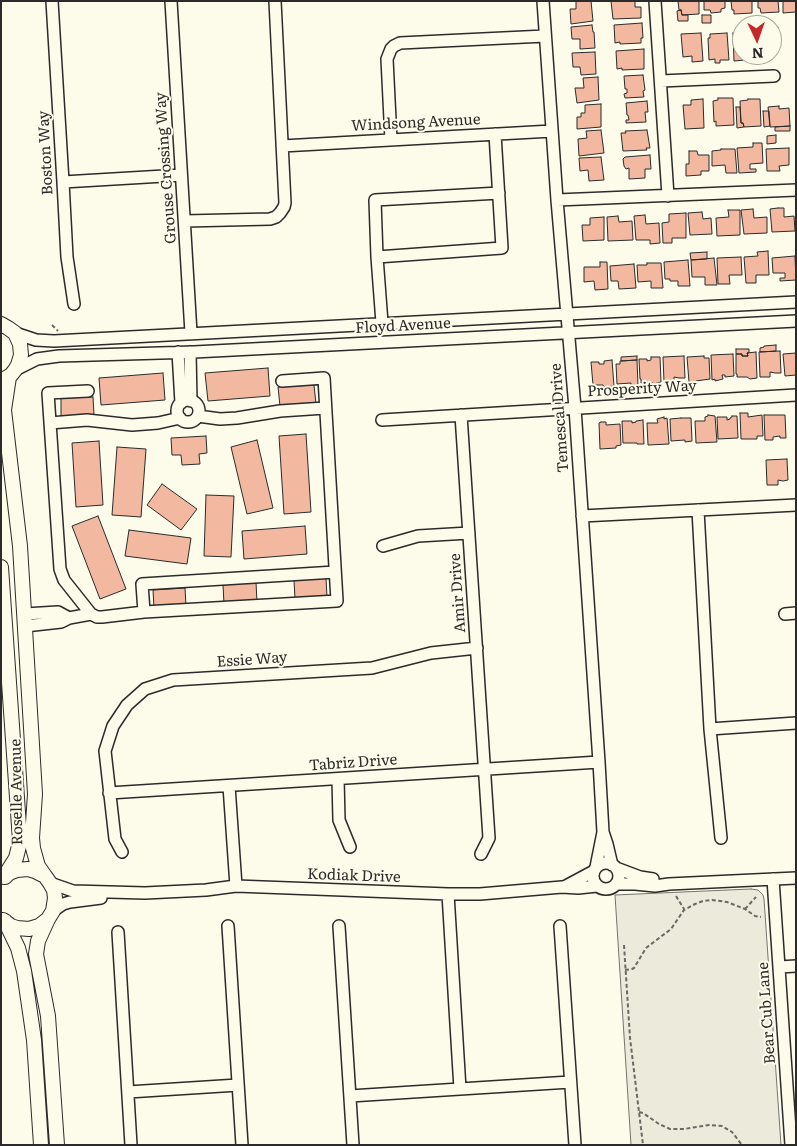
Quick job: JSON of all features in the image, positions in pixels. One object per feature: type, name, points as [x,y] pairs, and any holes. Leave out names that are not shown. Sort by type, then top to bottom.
[{"type":"main road","points":[[1,315],[8,328]]},
{"type":"main road","name":"Roselle Avenue","points":[[8,328],[18,340],[21,350],[20,360],[8,376],[4,410],[20,546],[25,620],[35,794],[32,838],[36,859],[54,890],[55,898],[50,915]]},
{"type":"main road","name":"Roselle Avenue","points":[[1,567],[4,650],[20,841],[16,858],[3,879]]},
{"type":"main road","points":[[3,879],[12,872],[24,869],[35,871],[48,879]]},
{"type":"main road","points":[[3,919],[18,928],[29,929],[39,926],[50,915]]},
{"type":"main road","points":[[50,915],[38,941],[36,954],[48,1016],[57,1145]]},
{"type":"main road","points":[[3,919],[18,948],[24,971],[34,1040],[41,1145]]},
{"type":"street","name":"Boston Way","points":[[52,1],[67,257],[74,304]]},
{"type":"street","name":"Grouse Crossing Way","points":[[171,1],[192,333]]},
{"type":"street","points":[[185,221],[270,219],[276,217],[284,207],[275,1]]},
{"type":"street","name":"Temescal Drive","points":[[543,1],[557,200],[575,408],[603,832],[614,867]]},
{"type":"street","points":[[655,1],[668,196]]},
{"type":"street","points":[[391,140],[387,59],[391,49],[400,43],[545,36]]},
{"type":"street","points":[[661,81],[774,76]]},
{"type":"street","name":"Windsong Avenue","points":[[282,146],[552,131]]},
{"type":"street","points":[[377,257],[502,248],[495,134]]},
{"type":"street","points":[[63,182],[182,174]]},
{"type":"street","points":[[557,200],[796,190]]},
{"type":"street","points":[[382,324],[375,200],[499,193]]},
{"type":"street","name":"Floyd Avenue","points":[[8,328],[36,340],[54,341],[796,302]]},
{"type":"street","name":"Floyd Avenue","points":[[8,376],[31,361],[42,357],[184,352],[796,322]]},
{"type":"street","points":[[184,352],[186,402]]},
{"type":"street","points":[[88,391],[48,393],[60,569],[64,580],[91,614],[102,617],[144,612],[337,601],[324,378],[282,381]]},
{"type":"street","name":"Prosperity Way","points":[[382,420],[796,395]]},
{"type":"street","points":[[186,402],[197,404],[199,408],[198,416],[191,422],[183,421],[177,410],[186,402]]},
{"type":"street","points":[[198,416],[220,419],[237,418],[280,411],[325,408]]},
{"type":"street","name":"Amir Drive","points":[[461,415],[489,838],[480,854]]},
{"type":"street","points":[[50,423],[87,420],[132,425],[158,423],[180,418]]},
{"type":"street","points":[[582,516],[796,505]]},
{"type":"street","points":[[698,510],[710,729],[721,838]]},
{"type":"street","points":[[382,546],[418,536],[469,533]]},
{"type":"street","points":[[144,612],[142,584],[336,572]]},
{"type":"street","points":[[25,620],[61,622],[69,618],[91,614]]},
{"type":"street","name":"Essie Way","points":[[122,852],[115,839],[105,751],[113,726],[127,705],[145,689],[173,680],[372,668],[431,653],[477,648]]},
{"type":"street","points":[[710,729],[796,723]]},
{"type":"street","name":"Tabriz Drive","points":[[109,793],[599,762]]},
{"type":"street","points":[[338,779],[339,820],[350,847]]},
{"type":"street","points":[[229,786],[236,886]]},
{"type":"street","name":"Temescal Drive","points":[[595,869],[603,832]]},
{"type":"street","points":[[614,867],[619,876],[616,884],[609,889],[597,886],[593,879],[595,869],[604,864],[614,867],[640,877],[669,884]]},
{"type":"street","name":"Kodiak Drive","points":[[562,887],[595,869]]},
{"type":"street","points":[[616,884],[655,886],[796,878]]},
{"type":"street","name":"Kodiak Drive","points":[[48,879],[73,891],[145,893]]},
{"type":"street","name":"Bear Cub Lane","points":[[773,879],[791,1145]]},
{"type":"street","name":"Kodiak Drive","points":[[50,915],[63,904],[70,902],[145,893],[206,890],[236,886],[480,894],[597,886]]},
{"type":"street","points":[[448,894],[460,1089]]},
{"type":"street","points":[[228,926],[242,1145]]},
{"type":"street","points":[[339,926],[353,1145]]},
{"type":"street","points":[[560,926],[575,1145]]},
{"type":"street","points":[[118,932],[131,1145]]},
{"type":"street","points":[[779,967],[796,966]]},
{"type":"street","points":[[350,1096],[570,1082]]},
{"type":"street","points":[[128,1092],[238,1085]]},
{"type":"path","points":[[676,896],[684,910]]},
{"type":"path","points":[[745,909],[756,897]]},
{"type":"path","points":[[625,970],[634,968],[646,948],[671,928],[684,910],[700,902],[712,900],[732,903],[751,914],[761,917]]},
{"type":"path","points":[[624,945],[630,1048],[643,1145]]},
{"type":"path","points":[[639,1112],[646,1114],[659,1124],[670,1129],[709,1125],[722,1126],[732,1132],[742,1145]]},
{"type":"shaded area","points":[[758,890],[764,899],[781,1145],[631,1145],[615,895]]},
{"type":"building","points":[[576,1],[591,1],[593,21],[571,24],[570,9],[576,9]]},
{"type":"building","points":[[611,1],[635,1],[635,7],[641,7],[641,18],[613,19]]},
{"type":"building","points":[[678,1],[699,1],[699,14],[682,15],[681,10],[679,10]]},
{"type":"building","points":[[704,1],[725,1],[725,8],[721,9],[721,12],[711,13],[710,10],[704,10]]},
{"type":"building","points":[[731,1],[752,1],[752,13],[734,14]]},
{"type":"building","points":[[758,1],[778,1],[779,12],[761,13],[760,8],[758,8]]},
{"type":"building","points":[[783,1],[796,1],[796,12],[783,13]]},
{"type":"building","points":[[681,10],[682,15],[688,15],[688,21],[678,21],[677,11]]},
{"type":"building","points":[[702,15],[711,15],[711,23],[702,23]]},
{"type":"building","points":[[642,23],[643,38],[641,38],[641,43],[615,43],[614,25]]},
{"type":"building","points":[[592,25],[595,48],[580,49],[580,39],[572,39],[571,27]]},
{"type":"building","points":[[701,33],[703,61],[692,62],[692,56],[683,57],[681,34]]},
{"type":"building","points":[[727,33],[729,60],[720,60],[720,63],[715,63],[715,59],[709,60],[708,38],[710,38],[710,34]]},
{"type":"building","points":[[644,49],[644,69],[617,69],[616,51]]},
{"type":"building","points":[[595,52],[596,74],[581,75],[580,67],[573,67],[572,53]]},
{"type":"building","points":[[643,75],[644,97],[625,98],[624,94],[627,93],[627,89],[625,89],[624,76]]},
{"type":"building","points":[[598,77],[599,100],[577,103],[575,88],[584,88],[583,78]]},
{"type":"building","points":[[718,98],[733,98],[734,125],[716,126],[716,121],[714,122],[713,101],[718,100]]},
{"type":"building","points":[[703,99],[704,128],[685,129],[683,105],[691,105],[691,100]]},
{"type":"building","points":[[760,99],[761,126],[744,127],[743,123],[741,123],[740,101]]},
{"type":"building","points":[[647,101],[648,112],[645,112],[646,122],[626,123],[626,120],[629,120],[626,103]]},
{"type":"building","points":[[601,104],[601,127],[577,129],[577,117],[581,117],[581,113],[585,113],[585,105]]},
{"type":"building","points":[[779,106],[779,109],[789,108],[790,126],[770,127],[768,107]]},
{"type":"building","points":[[736,107],[740,107],[741,123],[743,123],[744,127],[737,128]]},
{"type":"building","points":[[763,111],[769,111],[770,126],[764,127]]},
{"type":"building","points":[[790,126],[790,131],[775,131],[775,127]]},
{"type":"building","points":[[601,130],[604,153],[579,156],[578,139],[587,138],[586,131]]},
{"type":"building","points":[[647,130],[650,148],[646,148],[647,150],[623,151],[621,133],[626,133],[625,131]]},
{"type":"building","points":[[776,135],[776,143],[767,144],[767,136]]},
{"type":"building","points":[[753,143],[762,143],[763,163],[750,164],[750,169],[756,169],[756,172],[739,173],[737,148],[753,147]]},
{"type":"building","points":[[789,148],[789,165],[779,166],[780,171],[767,171],[766,149]]},
{"type":"building","points":[[735,149],[737,173],[726,173],[725,165],[712,166],[712,151]]},
{"type":"building","points":[[689,151],[697,151],[698,155],[709,155],[709,171],[701,171],[701,175],[686,176],[686,164],[689,164]]},
{"type":"building","points":[[650,155],[651,169],[645,169],[645,178],[629,179],[629,168],[626,169],[624,166],[623,159],[625,157]]},
{"type":"building","points":[[601,157],[604,180],[589,181],[588,170],[580,171],[579,158]]},
{"type":"building","points":[[784,208],[784,217],[794,216],[795,231],[772,232],[770,209]]},
{"type":"building","points":[[753,209],[754,218],[767,217],[767,233],[744,234],[741,210]]},
{"type":"building","points":[[728,210],[740,210],[740,235],[717,236],[716,218],[729,217]]},
{"type":"building","points":[[702,212],[703,219],[711,218],[712,234],[690,235],[688,213]]},
{"type":"building","points":[[686,213],[686,238],[672,238],[672,243],[663,243],[662,223],[669,222],[669,214]]},
{"type":"building","points":[[645,215],[646,224],[659,223],[660,243],[650,244],[650,240],[636,240],[634,216]]},
{"type":"building","points":[[618,216],[619,222],[632,221],[633,240],[608,241],[607,217]]},
{"type":"building","points":[[604,217],[604,240],[583,241],[582,225],[590,225],[590,218]]},
{"type":"building","points":[[768,251],[769,275],[756,275],[756,283],[746,283],[744,257],[758,256],[757,252]]},
{"type":"building","points":[[707,252],[707,259],[691,260],[690,253]]},
{"type":"building","points":[[795,256],[796,280],[780,281],[780,278],[785,278],[785,273],[773,273],[772,258]]},
{"type":"building","points":[[741,257],[742,275],[729,275],[730,284],[718,284],[717,258]]},
{"type":"building","points":[[714,258],[717,285],[705,285],[705,277],[692,277],[691,260]]},
{"type":"building","points":[[688,260],[690,286],[678,286],[678,281],[665,279],[664,262]]},
{"type":"building","points":[[600,262],[607,262],[608,289],[595,290],[594,281],[584,282],[584,267],[600,267]]},
{"type":"building","points":[[647,263],[661,263],[663,288],[651,288],[651,281],[638,282],[637,265],[647,265]]},
{"type":"building","points":[[634,264],[636,288],[619,289],[618,281],[611,281],[610,266]]},
{"type":"building","points":[[776,345],[776,351],[760,352],[760,348],[764,346]]},
{"type":"building","points":[[736,349],[749,349],[748,356],[736,354]]},
{"type":"building","points":[[780,351],[781,373],[770,372],[770,377],[760,377],[759,352]]},
{"type":"building","points":[[756,352],[757,378],[737,377],[736,354],[748,356],[747,353]]},
{"type":"building","points":[[796,353],[796,375],[785,376],[783,354]]},
{"type":"building","points":[[733,354],[734,376],[725,377],[725,375],[722,375],[723,379],[712,380],[711,355]]},
{"type":"building","points":[[637,356],[637,360],[621,361],[621,357]]},
{"type":"building","points":[[684,356],[685,378],[674,377],[674,382],[664,382],[663,357]]},
{"type":"building","points":[[704,356],[704,358],[709,358],[710,379],[696,381],[696,383],[689,382],[687,357]]},
{"type":"building","points":[[651,357],[660,357],[661,382],[654,384],[651,382],[641,383],[639,359],[647,359],[647,361],[651,360]]},
{"type":"building","points":[[612,360],[614,386],[593,385],[591,362],[604,364],[604,361]]},
{"type":"building","points":[[637,360],[638,386],[631,387],[631,383],[617,384],[616,364],[620,364],[620,361]]},
{"type":"building","points":[[268,368],[270,396],[208,401],[205,373]]},
{"type":"building","points":[[163,373],[165,400],[101,405],[99,378]]},
{"type":"building","points":[[314,385],[316,404],[280,406],[278,387]]},
{"type":"building","points":[[93,397],[94,415],[61,417],[61,398]]},
{"type":"building","points":[[740,413],[748,413],[748,417],[762,415],[763,436],[757,436],[757,439],[741,439]]},
{"type":"building","points":[[708,415],[715,416],[717,442],[696,443],[695,421],[705,421],[705,417]]},
{"type":"building","points":[[764,415],[785,415],[786,438],[780,438],[780,436],[773,437],[773,440],[765,440]]},
{"type":"building","points":[[732,416],[737,416],[738,438],[718,439],[717,417],[727,417],[727,420]]},
{"type":"building","points":[[664,417],[664,419],[667,418],[669,444],[648,445],[647,423],[658,423],[657,419]]},
{"type":"building","points":[[691,418],[692,441],[671,441],[670,419]]},
{"type":"building","points":[[643,420],[644,444],[623,443],[622,421],[632,421],[632,423]]},
{"type":"building","points":[[606,422],[606,425],[620,424],[621,445],[616,446],[616,448],[600,449],[599,423]]},
{"type":"building","points":[[306,434],[311,512],[284,514],[279,436]]},
{"type":"building","points":[[206,436],[207,453],[199,454],[200,464],[182,465],[181,455],[172,455],[171,438]]},
{"type":"building","points":[[257,440],[273,508],[247,514],[231,447]]},
{"type":"building","points":[[99,441],[103,505],[76,507],[72,443]]},
{"type":"building","points":[[117,447],[146,449],[141,517],[112,515]]},
{"type":"building","points":[[787,459],[788,480],[778,480],[778,485],[767,485],[766,460]]},
{"type":"building","points":[[162,484],[197,509],[181,530],[147,505]]},
{"type":"building","points":[[206,495],[234,496],[231,557],[204,556]]},
{"type":"building","points":[[98,516],[126,589],[100,599],[72,526]]},
{"type":"building","points":[[305,526],[307,554],[244,559],[242,531]]},
{"type":"building","points":[[129,530],[191,538],[187,564],[125,556]]},
{"type":"building","points":[[326,578],[327,597],[295,599],[294,580]]},
{"type":"building","points":[[256,582],[257,602],[224,604],[223,585]]},
{"type":"building","points":[[185,588],[186,606],[154,608],[153,590]]}]
